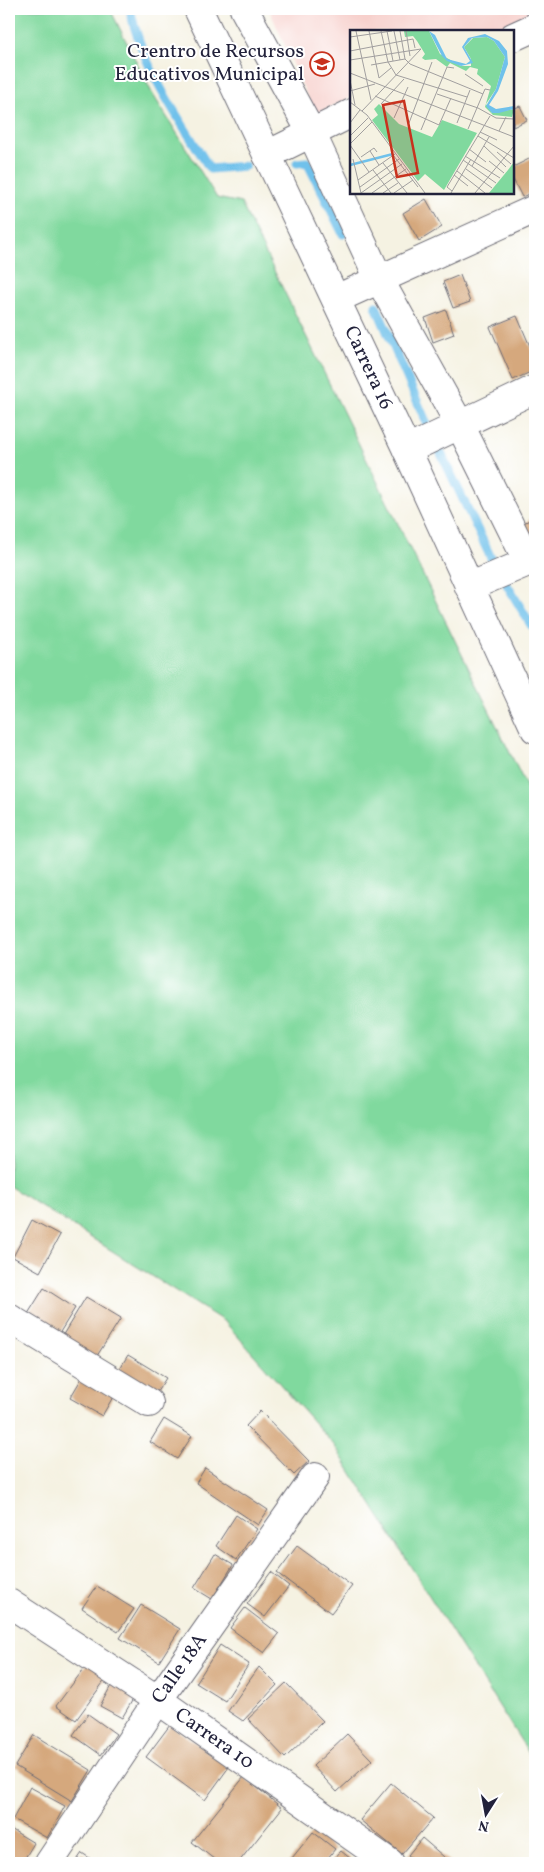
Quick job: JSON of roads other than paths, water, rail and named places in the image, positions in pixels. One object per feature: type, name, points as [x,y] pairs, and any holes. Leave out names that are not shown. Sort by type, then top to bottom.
[{"type":"street","name":"Carrera 16","points":[[198,9],[407,450],[535,729]]},
{"type":"street","points":[[244,9],[312,132],[379,279],[460,425],[532,561],[470,587]]},
{"type":"street","points":[[514,38],[535,27]]},
{"type":"street","points":[[267,155],[350,114]]},
{"type":"street","points":[[336,299],[535,209]]},
{"type":"street","points":[[407,450],[535,390]]},
{"type":"street","points":[[9,1318],[149,1403]]},
{"type":"street","name":"Calle 18A","points":[[49,1863],[158,1700],[315,1477]]},
{"type":"street","name":"Carrera 10","points":[[9,1603],[158,1700],[390,1863]]},
{"type":"waterway","points":[[130,9],[143,52],[152,72],[174,112],[210,169],[245,166]]},
{"type":"waterway","points":[[297,163],[307,162],[343,234]]},
{"type":"waterway","points":[[376,306],[427,424]]},
{"type":"waterway","points":[[438,447],[492,560]]},
{"type":"waterway","points":[[507,585],[531,625],[535,627]]},
{"type":"place","name":"Crentro de Recursos Educativos Municipal","points":[[322,64]]}]
